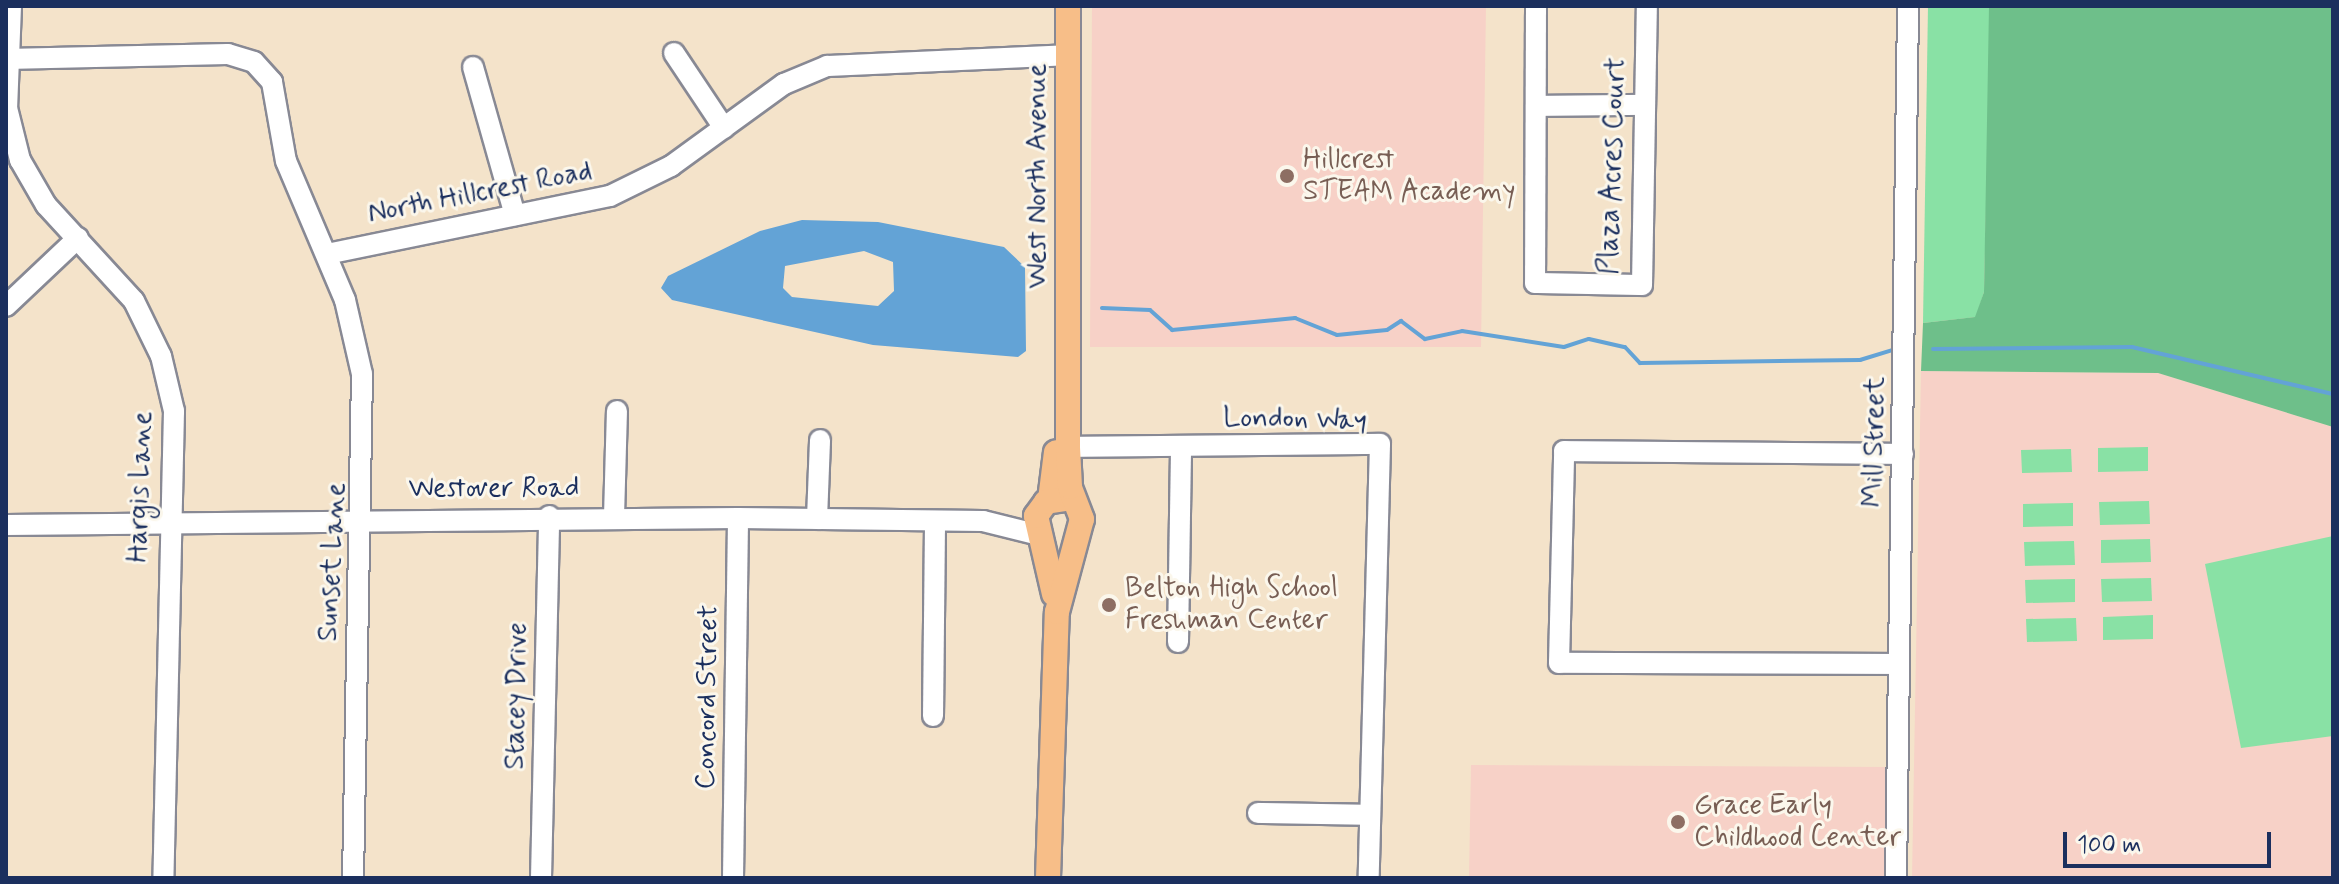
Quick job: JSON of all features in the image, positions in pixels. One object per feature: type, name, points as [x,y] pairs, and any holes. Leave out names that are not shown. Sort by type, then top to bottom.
[{"type":"main road","name":"West North Avenue","points":[[1048,878],[1057,612],[1082,519],[1076,506],[1068,447],[1068,6]]},
{"type":"main road","name":"West North Avenue","points":[[1057,612],[1039,535],[1067,347]]},
{"type":"main road","points":[[1046,502],[1076,506]]},
{"type":"main road","points":[[1039,535],[1051,545],[1074,540]]},
{"type":"street","name":"Hargis Lane","points":[[11,6],[7,108],[20,160],[46,205],[134,301],[161,356],[176,439],[166,521],[163,878]]},
{"type":"street","name":"Plaza Acres Court","points":[[1536,6],[1535,283],[1642,285],[1642,105],[1647,6]]},
{"type":"street","name":"Mill Street","points":[[1896,878],[1908,6]]},
{"type":"street","points":[[674,53],[724,128]]},
{"type":"street","points":[[7,59],[228,54],[254,62],[272,82],[286,161],[327,254]]},
{"type":"street","name":"North Hillcrest Road","points":[[327,254],[610,196],[671,166],[784,84],[827,66],[1067,55]]},
{"type":"street","points":[[473,67],[515,215]]},
{"type":"street","points":[[1538,106],[1642,105]]},
{"type":"street","points":[[6,306],[78,238]]},
{"type":"street","name":"Sunset Lane","points":[[327,254],[362,374],[367,443],[359,518],[353,878]]},
{"type":"street","points":[[614,517],[617,411]]},
{"type":"street","points":[[817,519],[820,440]]},
{"type":"street","name":"London Way","points":[[1068,447],[1380,444],[1369,878]]},
{"type":"street","points":[[1178,642],[1181,447]]},
{"type":"street","points":[[1898,664],[1559,663],[1564,451],[1903,454]]},
{"type":"street","name":"Westover Road","points":[[983,521],[1046,502]]},
{"type":"street","name":"Westover Road","points":[[6,525],[549,516],[983,521],[1039,535]]},
{"type":"street","name":"Stacey Drive","points":[[541,878],[549,516]]},
{"type":"street","name":"Concord Street","points":[[733,878],[738,518]]},
{"type":"street","points":[[933,716],[935,521]]},
{"type":"street","points":[[1258,813],[1369,815]]},
{"type":"shaded area","name":"Hillcrest STEAM Academy","points":[[1092,6],[1486,6],[1481,347],[1090,347]]},
{"type":"shaded area","points":[[1921,371],[2158,373],[2333,427],[2333,878],[1912,878]]},
{"type":"shaded area","name":"Grace Early Childhood Center","points":[[1471,765],[1887,767],[1885,878],[1469,878]]},
{"type":"green space","points":[[1928,6],[1989,6],[1990,45],[1984,292],[1976,317],[1923,323]]},
{"type":"green space","points":[[1989,6],[2333,6],[2333,427],[2158,373],[1921,371],[1923,323],[1975,317],[1984,292]]},
{"type":"green space","points":[[2148,447],[2148,471],[2098,472],[2098,448]]},
{"type":"green space","points":[[2071,449],[2072,472],[2022,473],[2021,450]]},
{"type":"green space","points":[[2149,501],[2150,524],[2100,525],[2099,502]]},
{"type":"green space","points":[[2073,503],[2073,526],[2023,527],[2023,504]]},
{"type":"green space","points":[[2333,536],[2333,736],[2241,748],[2205,564]]},
{"type":"green space","points":[[2150,539],[2151,562],[2101,563],[2101,540]]},
{"type":"green space","points":[[2074,541],[2075,565],[2025,566],[2024,542]]},
{"type":"green space","points":[[2151,578],[2152,601],[2102,602],[2101,579]]},
{"type":"green space","points":[[2075,579],[2075,602],[2026,603],[2025,580]]},
{"type":"green space","points":[[2153,615],[2153,639],[2103,640],[2103,617]]},
{"type":"green space","points":[[2076,618],[2077,641],[2027,642],[2026,619]]},
{"type":"water","points":[[802,220],[878,222],[1004,247],[1025,267],[1026,351],[1018,357],[873,345],[672,300],[661,288],[668,276],[760,231]],"holes":[[[864,251],[893,262],[894,291],[878,306],[792,297],[783,288],[785,266]]]},
{"type":"waterway","points":[[1102,308],[1150,310],[1172,330],[1295,318],[1337,335],[1387,330],[1401,321],[1425,339],[1462,331],[1564,347],[1589,339],[1625,347],[1640,363],[1860,360],[1895,349]]},
{"type":"waterway","points":[[1933,349],[2132,347],[2333,394]]},
{"type":"place","name":"Hillcrest STEAM Academy","points":[[1287,176]]},
{"type":"place","name":"Belton High School Freshman Center","points":[[1109,605]]},
{"type":"place","name":"Grace Early Childhood Center","points":[[1678,822]]}]
